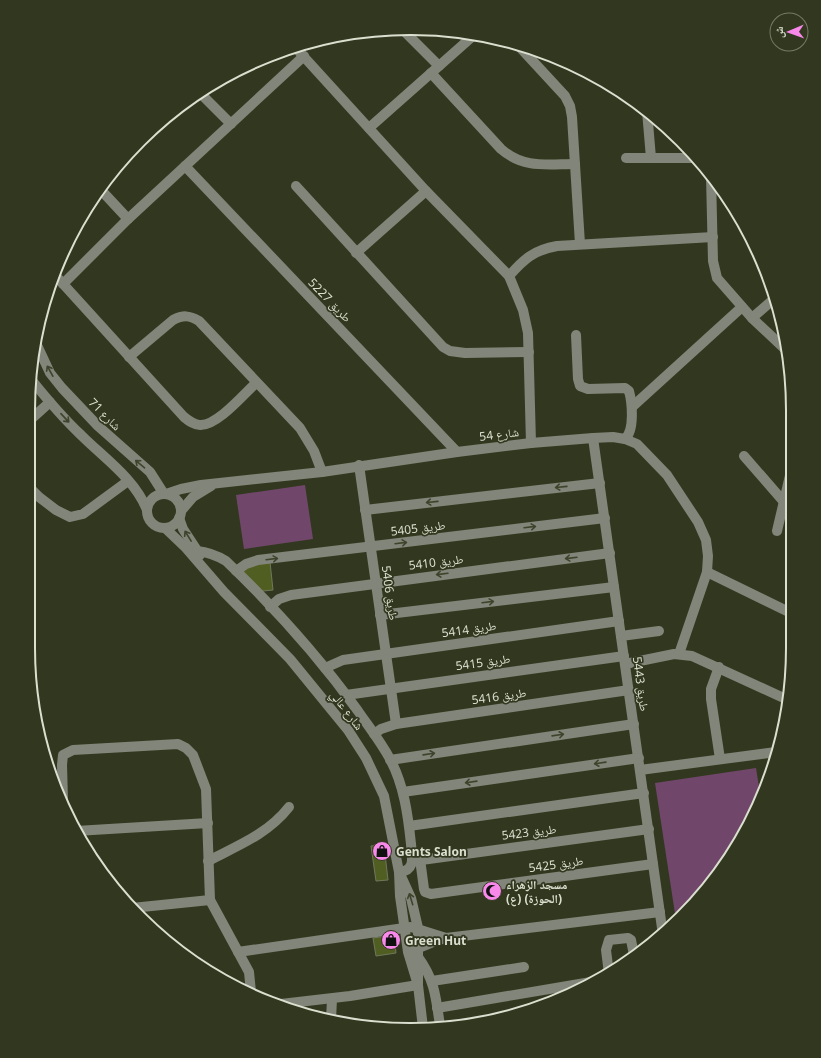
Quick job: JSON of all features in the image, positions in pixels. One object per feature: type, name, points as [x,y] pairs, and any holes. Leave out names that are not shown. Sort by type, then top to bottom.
[{"type":"street","points":[[408,35],[439,66]]},
{"type":"street","points":[[369,128],[469,39]]},
{"type":"street","points":[[300,52],[426,191],[509,276],[523,310],[528,333],[530,352],[531,443]]},
{"type":"street","points":[[526,53],[565,96],[570,106],[580,244]]},
{"type":"street","points":[[63,284],[128,219],[304,56]]},
{"type":"street","points":[[431,73],[501,149],[513,158],[535,165],[575,164]]},
{"type":"street","points":[[204,97],[231,124]]},
{"type":"street","points":[[648,120],[651,158]]},
{"type":"street","points":[[626,158],[688,158]]},
{"type":"street","name":"طريق 5227","points":[[185,166],[457,452]]},
{"type":"street","points":[[296,186],[437,342],[450,351],[465,353],[530,352]]},
{"type":"street","points":[[711,186],[713,260],[717,278],[752,318],[780,345]]},
{"type":"street","points":[[356,253],[426,191]]},
{"type":"street","points":[[104,194],[128,219]]},
{"type":"street","points":[[509,276],[524,260],[545,248],[580,244],[713,237]]},
{"type":"street","points":[[59,280],[184,418],[191,423],[200,425],[209,424],[217,419],[256,383]]},
{"type":"street","points":[[752,318],[770,303]]},
{"type":"street","points":[[632,407],[742,307]]},
{"type":"street","points":[[130,357],[173,320],[182,316],[191,316],[199,321],[300,428],[314,451],[322,472]]},
{"type":"street","points":[[576,335],[578,379],[580,386],[588,389],[628,389],[630,393],[632,407],[630,427],[629,435],[625,439]]},
{"type":"street","name":"شارع 71","points":[[40,351],[50,373],[62,388],[98,426],[150,472],[165,494]]},
{"type":"street","points":[[36,385],[79,434],[122,472],[141,496],[150,519],[154,524],[165,528],[174,525],[180,514],[177,500],[172,496],[165,494],[161,494],[151,500],[147,510]]},
{"type":"street","points":[[35,416],[50,402]]},
{"type":"street","name":"شارع 54","points":[[165,494],[181,489],[214,484],[322,472],[359,465],[457,452],[531,443],[613,437],[625,439],[637,444],[667,475],[698,522],[706,540],[708,556],[707,572]]},
{"type":"street","name":"طريق 5443","points":[[593,438],[662,926]]},
{"type":"street","points":[[744,456],[784,502]]},
{"type":"street","name":"طريق 5406","points":[[359,465],[396,724]]},
{"type":"street","points":[[35,493],[56,510],[70,517],[83,514],[128,481]]},
{"type":"street","points":[[365,510],[600,483]]},
{"type":"street","name":"شارع 54","points":[[180,514],[193,497],[214,484]]},
{"type":"street","points":[[777,531],[786,493]]},
{"type":"street","name":"شارع عالي","points":[[180,514],[183,529],[197,551],[216,575],[224,592]]},
{"type":"street","name":"طريق 5405","points":[[236,571],[252,561],[605,518]]},
{"type":"street","name":"شارع عالي","points":[[165,528],[186,548],[205,572],[224,592],[290,659],[348,730],[366,758],[384,796],[399,872],[404,928],[418,986]]},
{"type":"street","points":[[197,551],[208,552],[217,556],[226,561],[236,571],[295,633],[325,668],[374,734],[390,760],[403,792],[416,860],[404,872],[399,872]]},
{"type":"street","name":"طريق 5410","points":[[270,607],[280,599],[291,595],[610,553]]},
{"type":"street","points":[[678,654],[707,572],[786,611]]},
{"type":"street","points":[[380,615],[614,587]]},
{"type":"street","name":"طريق 5414","points":[[325,668],[343,660],[619,621]]},
{"type":"street","points":[[621,636],[659,631]]},
{"type":"street","name":"طريق 5415","points":[[346,695],[391,688],[678,654],[692,656],[719,667],[783,698]]},
{"type":"street","points":[[719,667],[711,689],[711,699],[720,760]]},
{"type":"street","name":"طريق 5416","points":[[374,734],[381,729],[396,724],[629,690]]},
{"type":"street","points":[[390,760],[634,724]]},
{"type":"street","points":[[63,788],[63,755],[73,750],[178,744],[186,748],[194,755],[206,789],[210,900],[249,972],[250,987]]},
{"type":"street","points":[[640,770],[771,753]]},
{"type":"street","points":[[403,792],[639,758]]},
{"type":"street","points":[[409,826],[644,793]]},
{"type":"street","points":[[208,860],[259,834],[276,822],[289,807]]},
{"type":"street","points":[[83,831],[208,823]]},
{"type":"street","name":"طريق 5423","points":[[416,860],[649,829]]},
{"type":"street","name":"طريق 5425","points":[[416,860],[425,892],[431,894],[653,864]]},
{"type":"street","name":"شارع عالي","points":[[399,872],[407,886],[418,928],[418,986]]},
{"type":"street","points":[[140,907],[210,900]]},
{"type":"street","points":[[418,953],[430,942],[446,938],[660,912]]},
{"type":"street","points":[[238,952],[411,926],[446,938]]},
{"type":"street","points":[[608,967],[606,950],[609,940],[628,938],[631,940],[633,950]]},
{"type":"street","points":[[408,949],[415,950],[418,953],[432,981],[435,989],[439,1022]]},
{"type":"street","points":[[432,981],[524,967]]},
{"type":"street","points":[[420,1006],[438,1011],[574,985]]},
{"type":"street","points":[[297,1005],[332,998],[418,986],[422,1023]]},
{"type":"street","points":[[331,1015],[332,998]]},
{"type":"shaded area","points":[[305,485],[313,539],[244,549],[236,495]]},
{"type":"shaded area","points":[[756,768],[759,786],[747,814],[723,856],[693,895],[675,914],[655,783]]},
{"type":"building","points":[[270,562],[273,590],[263,591],[257,589],[241,572],[247,564]]},
{"type":"building","points":[[384,845],[388,880],[376,881],[371,846]]},
{"type":"building","points":[[394,935],[396,953],[376,956],[373,938]]},
{"type":"place","name":"Gents Salon","points":[[382,851]]},
{"type":"place","name":"مسجد الزهراء (ع) (الحوزة)","points":[[492,891]]},
{"type":"place","name":"Green Hut","points":[[391,940]]}]
